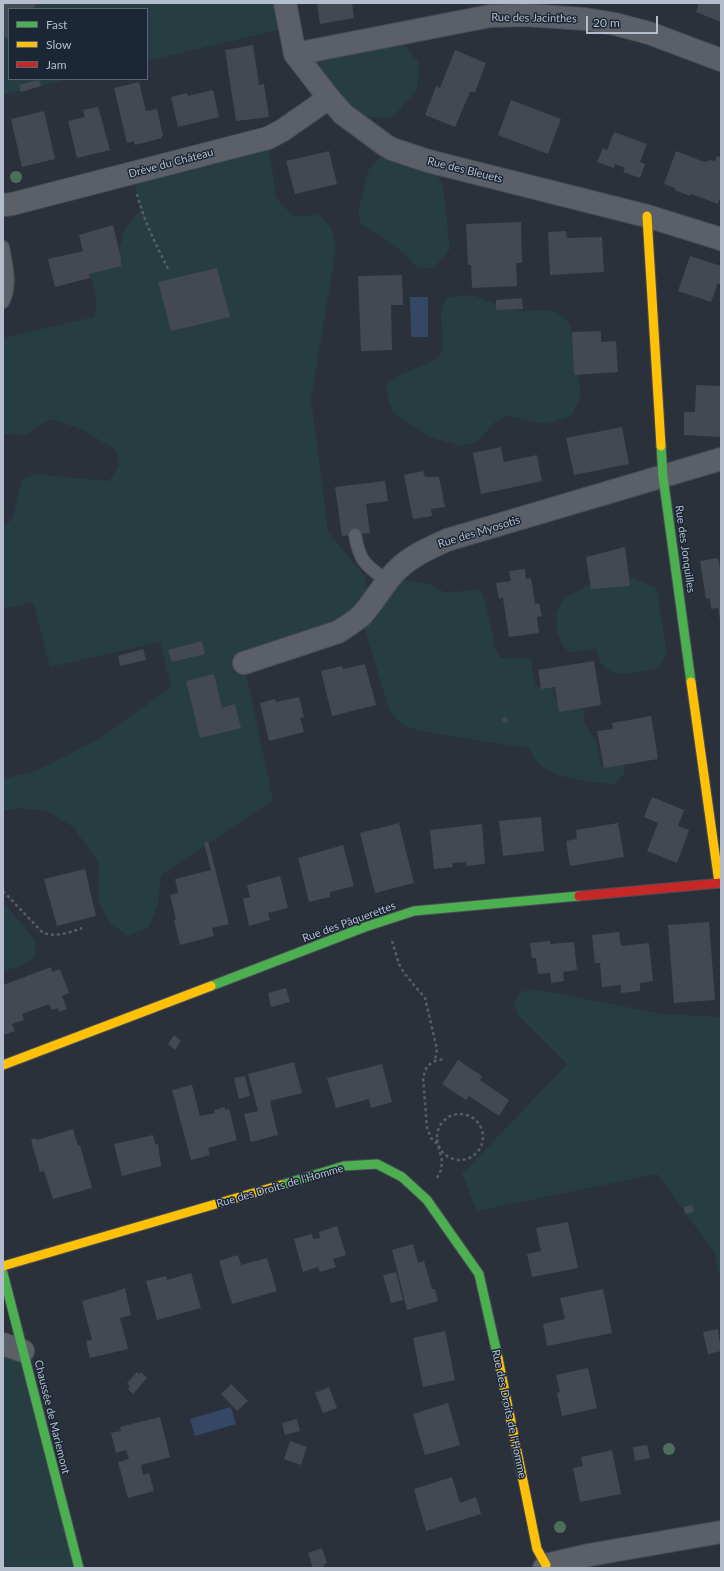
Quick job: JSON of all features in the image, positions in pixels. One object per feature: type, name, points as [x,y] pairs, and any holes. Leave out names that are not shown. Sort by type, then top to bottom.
[{"type":"street","name":"Rue des Bleuets","points":[[285,3],[295,54],[328,98],[343,114],[392,149],[428,161],[647,216],[721,239]]},
{"type":"street","name":"Rue des Jacinthes","points":[[295,54],[490,16],[525,15],[586,19],[615,24],[650,33],[721,60]]},
{"type":"street","name":"Drève du Château","points":[[3,205],[12,204],[268,138],[283,130],[328,98]]},
{"type":"street","name":"Rue des Jonquilles","points":[[647,216],[663,477],[720,883]]},
{"type":"street","name":"Rue des Myosotis","points":[[244,663],[338,632],[366,610],[387,581],[399,568],[409,560],[433,546],[447,540],[721,459]]},
{"type":"street","name":"Rue des Pâquerettes","points":[[3,1065],[414,911],[720,883]]},
{"type":"street","name":"Rue des Droits de l'Homme","points":[[3,1266],[344,1166],[376,1164],[402,1177],[426,1200],[479,1274],[537,1549],[545,1567],[589,1555],[721,1532]]},
{"type":"street","name":"Chaussée de Mariemont","points":[[3,1272],[13,1347],[79,1568]]},
{"type":"lane","points":[[3,247],[9,277],[8,291],[3,302]]},
{"type":"lane","points":[[355,535],[358,552],[362,560],[367,566],[387,581]]},
{"type":"path","points":[[132,173],[141,210],[169,271]]},
{"type":"path","points":[[3,891],[43,933],[52,936],[82,928]]},
{"type":"path","points":[[388,920],[399,964],[404,973],[425,998],[437,1049],[435,1061]]},
{"type":"path","points":[[426,1200],[441,1170],[442,1161],[438,1145],[437,1131],[445,1119],[451,1116],[466,1115],[478,1122],[483,1136],[482,1144],[478,1151],[472,1156],[465,1160],[456,1160],[443,1152],[438,1145],[431,1138],[427,1128],[423,1077],[427,1066],[435,1061],[444,1059]]},
{"type":"green space","points":[[3,3],[285,3],[289,27],[148,61],[148,8],[8,8],[8,80],[65,80],[3,95]]},
{"type":"green space","points":[[403,43],[419,63],[417,90],[393,117],[343,114],[314,62],[320,51]]},
{"type":"green space","points":[[268,138],[276,197],[294,216],[320,215],[331,227],[336,249],[311,399],[328,532],[363,574],[367,588],[367,598],[387,581],[407,580],[429,584],[446,593],[480,589],[486,604],[496,651],[501,658],[531,659],[535,687],[552,684],[554,696],[564,708],[578,706],[585,711],[583,722],[596,741],[601,766],[624,763],[624,774],[615,784],[576,780],[556,774],[541,766],[528,748],[420,731],[403,725],[389,710],[361,616],[244,663],[273,800],[161,875],[158,905],[148,928],[128,936],[110,923],[98,901],[99,863],[73,827],[47,811],[18,808],[3,811],[3,779],[36,771],[97,740],[171,687],[160,642],[50,667],[33,602],[3,609],[3,527],[13,518],[22,480],[34,474],[109,481],[119,465],[116,450],[81,429],[51,419],[25,435],[3,434],[3,338],[94,317],[96,311],[96,298],[87,266],[119,252],[122,238],[128,225],[141,210],[132,173]]},
{"type":"green space","points":[[392,149],[437,175],[443,186],[450,249],[434,268],[418,269],[404,253],[360,223],[358,212],[369,169],[377,160]]},
{"type":"green space","points":[[472,295],[515,310],[543,310],[554,312],[562,316],[567,321],[571,328],[573,337],[574,365],[580,387],[579,400],[571,416],[546,424],[507,416],[495,422],[477,442],[461,446],[430,437],[393,413],[386,386],[399,375],[438,359],[442,351],[441,307],[448,297]]},
{"type":"green space","points":[[632,577],[657,589],[667,655],[659,667],[640,672],[620,673],[605,667],[599,660],[596,649],[570,653],[563,646],[557,632],[556,613],[564,599],[591,583]]},
{"type":"green space","points":[[3,902],[35,940],[35,957],[18,967],[3,971]]},
{"type":"green space","points":[[534,989],[663,1014],[721,1017],[721,1282],[714,1252],[657,1174],[477,1211],[462,1174],[567,1064],[519,1016],[513,1003],[520,992]]},
{"type":"green space","points":[[3,1344],[23,1351],[79,1568],[3,1568]]},
{"type":"water","points":[[410,297],[428,297],[428,337],[411,337]]},
{"type":"water","points":[[231,1407],[236,1424],[195,1436],[190,1419]]},
{"type":"building","points":[[3,3],[37,3],[34,8],[8,8],[8,38],[3,36]]},
{"type":"building","points":[[317,3],[352,3],[354,18],[320,24]]},
{"type":"building","points":[[699,3],[721,3],[721,22],[696,12]]},
{"type":"building","points":[[253,45],[259,85],[264,84],[269,117],[236,121],[225,50]]},
{"type":"building","points":[[455,50],[486,63],[475,92],[470,92],[455,127],[425,115],[436,86],[440,88]]},
{"type":"building","points":[[39,80],[41,86],[21,92],[19,85]]},
{"type":"building","points":[[139,82],[146,111],[157,109],[163,136],[161,136],[162,138],[135,145],[134,141],[127,143],[114,88]]},
{"type":"building","points":[[213,90],[219,117],[178,127],[171,97],[187,93],[188,96]]},
{"type":"building","points":[[511,100],[561,119],[548,154],[498,135]]},
{"type":"building","points":[[98,107],[110,150],[77,158],[68,121],[85,117],[83,110]]},
{"type":"building","points":[[44,111],[55,159],[22,167],[11,119]]},
{"type":"building","points":[[614,132],[647,144],[640,162],[645,164],[640,178],[623,172],[625,168],[615,164],[614,168],[597,162],[603,148],[607,150]]},
{"type":"building","points":[[329,151],[337,184],[295,194],[286,161]]},
{"type":"building","points":[[676,151],[704,162],[711,160],[715,161],[717,156],[721,157],[721,195],[718,204],[691,194],[690,196],[664,184]]},
{"type":"building","points":[[521,222],[522,263],[516,263],[517,286],[472,288],[471,265],[468,265],[466,224]]},
{"type":"building","points":[[113,225],[121,258],[121,266],[89,274],[90,278],[55,287],[48,259],[83,251],[79,235]]},
{"type":"building","points":[[566,231],[567,238],[602,237],[604,272],[550,275],[548,232]]},
{"type":"building","points":[[690,256],[721,266],[721,285],[718,283],[711,302],[678,291]]},
{"type":"building","points":[[217,268],[230,317],[171,331],[158,282]]},
{"type":"building","points":[[402,275],[403,305],[391,305],[392,350],[361,351],[358,276]]},
{"type":"building","points":[[522,298],[523,309],[496,310],[496,300]]},
{"type":"building","points":[[601,331],[601,342],[616,341],[618,372],[574,375],[572,332]]},
{"type":"building","points":[[696,385],[721,386],[721,437],[684,435],[684,412],[695,412]]},
{"type":"building","points":[[622,427],[629,464],[574,475],[566,438]]},
{"type":"building","points":[[501,447],[504,462],[537,455],[542,481],[481,494],[473,453]]},
{"type":"building","points":[[423,471],[425,477],[439,477],[445,507],[431,509],[432,516],[413,519],[404,475]]},
{"type":"building","points":[[385,481],[388,501],[366,504],[370,533],[342,536],[335,487]]},
{"type":"building","points":[[625,547],[630,586],[591,589],[586,557]]},
{"type":"building","points":[[718,558],[721,573],[720,620],[718,608],[711,609],[710,598],[706,599],[700,561]]},
{"type":"building","points":[[525,569],[526,579],[531,578],[535,604],[539,603],[542,616],[537,617],[539,633],[509,637],[503,598],[499,599],[496,583],[511,581],[509,571]]},
{"type":"building","points":[[202,641],[205,654],[172,662],[168,650]]},
{"type":"building","points":[[143,649],[146,660],[120,666],[118,656]]},
{"type":"building","points":[[594,661],[601,705],[559,712],[555,687],[541,689],[538,670]]},
{"type":"building","points":[[365,664],[376,705],[332,716],[321,671],[342,666],[343,669]]},
{"type":"building","points":[[214,674],[222,708],[235,704],[241,728],[200,738],[186,681]]},
{"type":"building","points":[[299,697],[304,717],[300,718],[304,732],[269,741],[260,703],[275,699],[276,702]]},
{"type":"building","points":[[651,716],[658,759],[604,768],[597,731],[613,729],[612,723]]},
{"type":"building","points":[[507,717],[508,722],[503,723],[502,718]]},
{"type":"building","points":[[652,797],[684,810],[678,826],[689,830],[677,863],[647,851],[658,823],[644,817]]},
{"type":"building","points":[[541,817],[544,851],[503,856],[499,821]]},
{"type":"building","points":[[399,823],[414,883],[375,893],[360,833]]},
{"type":"building","points":[[618,823],[624,857],[570,866],[566,841],[577,839],[576,830]]},
{"type":"building","points":[[482,824],[485,864],[466,866],[466,862],[452,863],[453,867],[434,869],[430,830]]},
{"type":"building","points":[[208,841],[229,924],[212,928],[214,936],[180,945],[170,895],[178,893],[175,879],[211,870],[204,843]]},
{"type":"building","points":[[343,845],[354,886],[330,892],[330,897],[309,902],[298,858]]},
{"type":"building","points":[[85,869],[96,916],[57,926],[44,879]]},
{"type":"building","points":[[280,876],[288,908],[268,913],[270,920],[249,926],[243,899],[250,897],[247,885]]},
{"type":"building","points":[[709,922],[715,1000],[674,1003],[668,925]]},
{"type":"building","points":[[619,932],[621,946],[649,943],[653,981],[640,983],[640,991],[621,993],[621,985],[602,987],[600,963],[595,963],[592,935]]},
{"type":"building","points":[[550,941],[550,944],[574,942],[577,970],[563,972],[564,981],[551,983],[550,973],[538,974],[536,958],[532,958],[530,943]]},
{"type":"building","points":[[51,967],[52,972],[60,969],[69,993],[62,996],[67,1009],[59,1012],[58,1008],[52,1010],[49,1004],[22,1014],[24,1020],[12,1024],[15,1031],[3,1035],[3,985]]},
{"type":"building","points":[[286,988],[290,1002],[271,1007],[268,993]]},
{"type":"building","points":[[174,1035],[181,1041],[175,1050],[168,1044]]},
{"type":"building","points":[[458,1060],[482,1076],[480,1080],[509,1100],[499,1116],[469,1096],[466,1100],[442,1084]]},
{"type":"building","points":[[294,1062],[302,1093],[270,1101],[278,1135],[251,1142],[244,1114],[258,1111],[248,1074]]},
{"type":"building","points":[[382,1064],[392,1102],[371,1108],[369,1099],[336,1108],[327,1078]]},
{"type":"building","points":[[245,1076],[250,1096],[239,1099],[234,1078]]},
{"type":"building","points":[[192,1085],[200,1116],[215,1113],[214,1110],[225,1107],[225,1110],[229,1109],[237,1140],[208,1148],[210,1155],[191,1160],[172,1090]]},
{"type":"building","points":[[73,1129],[78,1146],[80,1145],[92,1188],[53,1199],[44,1171],[40,1172],[31,1140],[35,1138],[37,1140]]},
{"type":"building","points":[[153,1135],[155,1144],[158,1144],[161,1166],[122,1176],[114,1144]]},
{"type":"building","points":[[692,1205],[694,1212],[685,1214],[684,1207]]},
{"type":"building","points":[[568,1222],[578,1268],[532,1277],[527,1254],[541,1251],[536,1228]]},
{"type":"building","points":[[337,1226],[346,1255],[333,1259],[336,1267],[320,1272],[318,1267],[303,1272],[294,1239],[312,1234],[313,1239],[320,1238],[319,1232]]},
{"type":"building","points":[[413,1244],[418,1263],[424,1261],[432,1289],[435,1289],[438,1301],[407,1310],[392,1250]]},
{"type":"building","points":[[238,1255],[241,1265],[267,1258],[277,1291],[232,1304],[219,1261]]},
{"type":"building","points":[[396,1272],[403,1300],[391,1303],[383,1275]]},
{"type":"building","points":[[191,1273],[201,1308],[157,1320],[146,1281],[166,1276],[167,1280]]},
{"type":"building","points":[[125,1288],[131,1315],[120,1318],[128,1349],[90,1358],[86,1341],[92,1340],[82,1301]]},
{"type":"building","points":[[603,1289],[612,1333],[547,1346],[543,1324],[565,1319],[560,1298]]},
{"type":"building","points":[[718,1329],[721,1351],[708,1354],[703,1332]]},
{"type":"building","points":[[445,1331],[455,1380],[423,1387],[413,1338]]},
{"type":"building","points":[[588,1368],[597,1408],[562,1416],[557,1393],[560,1392],[556,1375]]},
{"type":"building","points":[[137,1372],[139,1374],[141,1372],[147,1378],[133,1394],[128,1389],[130,1386],[127,1383]]},
{"type":"building","points":[[231,1384],[248,1401],[237,1411],[221,1394]]},
{"type":"building","points":[[329,1387],[337,1408],[323,1413],[315,1393]]},
{"type":"building","points":[[448,1403],[460,1445],[425,1455],[413,1414]]},
{"type":"building","points":[[160,1417],[170,1457],[141,1465],[143,1475],[149,1473],[154,1491],[128,1498],[118,1462],[129,1459],[126,1450],[116,1453],[111,1433],[121,1431],[120,1427]]},
{"type":"building","points":[[297,1419],[300,1431],[285,1435],[282,1423]]},
{"type":"building","points":[[290,1441],[307,1447],[301,1465],[284,1459]]},
{"type":"building","points":[[647,1445],[650,1458],[635,1461],[633,1447]]},
{"type":"building","points":[[612,1450],[621,1494],[580,1502],[573,1468],[583,1466],[581,1457]]},
{"type":"building","points":[[452,1477],[460,1503],[476,1497],[481,1514],[426,1531],[414,1489]]},
{"type":"building","points":[[322,1548],[327,1563],[323,1565],[325,1568],[313,1568],[308,1553]]},
{"type":"traffic: fast","points":[[661,446],[663,477],[691,682]]},
{"type":"traffic: fast","points":[[211,986],[365,927],[414,911],[579,896]]},
{"type":"traffic: fast","points":[[281,1185],[344,1166],[377,1164],[402,1177],[427,1200],[479,1274],[498,1358]]},
{"type":"traffic: fast","points":[[3,1273],[79,1568]]},
{"type":"traffic: slow","points":[[647,216],[661,446]]},
{"type":"traffic: slow","points":[[691,682],[719,883]]},
{"type":"traffic: slow","points":[[3,1065],[211,986]]},
{"type":"traffic: slow","points":[[3,1266],[281,1185]]},
{"type":"traffic: slow","points":[[498,1358],[537,1549],[546,1565]]},
{"type":"traffic: jam","points":[[579,896],[721,883]]}]
